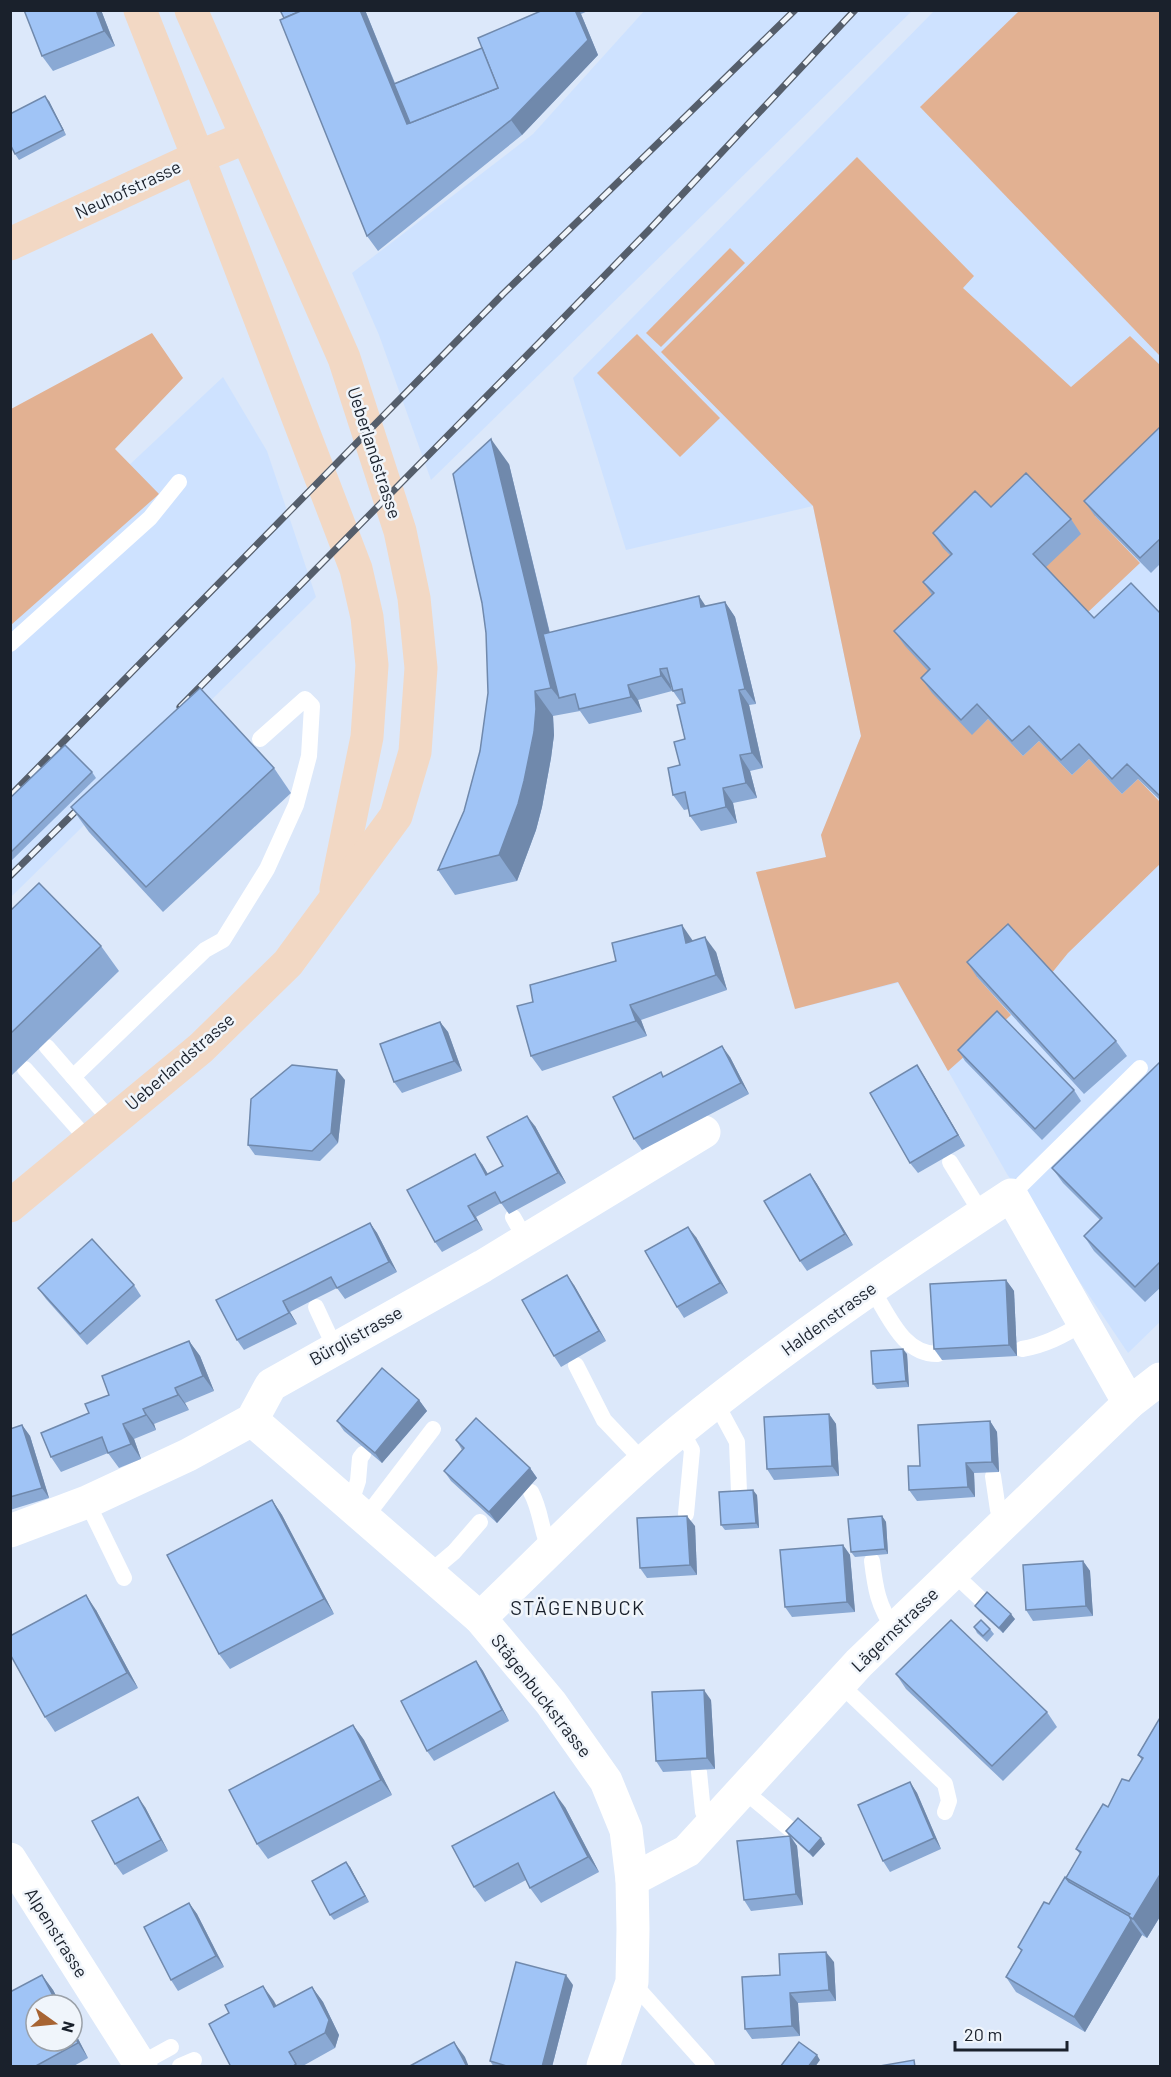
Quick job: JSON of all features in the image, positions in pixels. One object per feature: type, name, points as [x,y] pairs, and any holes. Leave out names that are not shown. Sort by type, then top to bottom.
[{"type":"main road","name":"Ueberlandstrasse","points":[[140,10],[356,569],[367,617],[372,665],[367,737],[333,902]]},
{"type":"main road","name":"Ueberlandstrasse","points":[[10,1206],[201,1048],[288,963],[396,816],[414,752],[421,668],[414,598],[400,531],[344,358],[191,10]]},
{"type":"main road","name":"Neuhofstrasse","points":[[10,244],[198,157],[247,137]]},
{"type":"street","name":"Bürglistrasse","points":[[252,1420],[271,1385],[483,1266],[520,1229],[704,1132]]},
{"type":"street","name":"Haldenstrasse","points":[[480,1618],[644,1462],[681,1430],[871,1288],[1011,1196]]},
{"type":"street","points":[[1011,1196],[1129,1403]]},
{"type":"street","name":"Lägernstrasse","points":[[632,1880],[687,1851],[840,1684],[895,1629],[1129,1403],[1161,1379]]},
{"type":"street","points":[[10,1531],[87,1502],[188,1455],[252,1420]]},
{"type":"street","name":"Stägenbuckstrasse","points":[[252,1420],[480,1618],[551,1703],[606,1781],[626,1830],[632,1880],[632,1982],[603,2067]]},
{"type":"street","name":"Alpenstrasse","points":[[10,1859],[141,2066]]},
{"type":"lane","points":[[10,644],[150,518],[179,482]]},
{"type":"lane","points":[[73,1077],[205,950],[223,940],[267,869],[296,805],[309,756],[312,706],[305,699],[260,738]]},
{"type":"lane","points":[[47,1047],[73,1077],[100,1132]]},
{"type":"lane","points":[[1011,1196],[1140,1068]]},
{"type":"lane","points":[[25,1069],[100,1132]]},
{"type":"lane","points":[[950,1162],[982,1214]]},
{"type":"lane","points":[[871,1288],[900,1335],[915,1348],[929,1354],[938,1354]]},
{"type":"lane","points":[[316,1307],[335,1348]]},
{"type":"lane","points":[[1022,1348],[1042,1345],[1066,1335],[1083,1323]]},
{"type":"lane","points":[[892,1350],[894,1325]]},
{"type":"lane","points":[[576,1365],[604,1420],[644,1462]]},
{"type":"lane","points":[[716,1403],[737,1442],[739,1492]]},
{"type":"lane","points":[[358,1511],[433,1429]]},
{"type":"lane","points":[[681,1430],[692,1450],[686,1514]]},
{"type":"lane","points":[[358,1511],[360,1458],[363,1454]]},
{"type":"lane","points":[[993,1476],[998,1510],[1008,1520]]},
{"type":"lane","points":[[531,1492],[538,1504],[543,1536],[550,1551]]},
{"type":"lane","points":[[87,1502],[124,1578]]},
{"type":"lane","points":[[429,1573],[454,1552],[480,1522]]},
{"type":"lane","points":[[872,1561],[875,1592],[886,1618],[895,1629]]},
{"type":"lane","points":[[953,1573],[984,1602]]},
{"type":"lane","points":[[840,1684],[945,1784],[949,1801],[945,1812]]},
{"type":"lane","points":[[699,1772],[703,1812],[713,1822]]},
{"type":"lane","points":[[742,1790],[790,1829]]},
{"type":"lane","points":[[632,1982],[707,2067]]},
{"type":"lane","points":[[141,2066],[171,2047]]},
{"type":"shaded area","points":[[645,10],[912,11],[431,480],[379,335],[352,273],[533,134]]},
{"type":"shaded area","points":[[934,11],[1160,11],[1160,1322],[1128,1353],[1007,1174],[898,983],[795,1009],[756,872],[826,857],[821,835],[861,736],[813,506],[626,550],[573,378]]},
{"type":"shaded area","points":[[1019,11],[1160,11],[1160,356],[920,107]]},
{"type":"shaded area","points":[[857,157],[974,276],[963,288],[1071,387],[1130,336],[1160,365],[1160,451],[1095,516],[1140,563],[1086,614],[963,569],[941,684],[972,734],[988,719],[1023,756],[1039,741],[1072,775],[1089,759],[1122,794],[1138,779],[1160,802],[1160,864],[1068,953],[1051,974],[977,977],[1011,1015],[948,1071],[898,982],[795,1009],[756,872],[826,857],[821,835],[861,736],[813,506],[661,352]]},
{"type":"shaded area","points":[[730,248],[745,263],[661,347],[646,333]]},
{"type":"shaded area","points":[[152,333],[183,378],[115,449],[159,494],[11,625],[11,409]]},
{"type":"shaded area","points":[[637,334],[720,418],[680,457],[597,373]]},
{"type":"shaded area","points":[[223,377],[267,451],[316,597],[11,897],[11,576]]},
{"type":"building","points":[[24,10],[96,10],[104,31],[42,56]]},
{"type":"building","points":[[280,10],[303,10],[284,18]]},
{"type":"building","points":[[303,10],[360,10],[407,124],[498,88],[478,38],[543,10],[575,10],[588,40],[511,120],[367,236],[280,20]]},
{"type":"building","points":[[482,48],[498,88],[410,123],[394,84]]},
{"type":"building","points":[[45,96],[63,130],[15,154],[10,144],[10,114]]},
{"type":"building","points":[[1161,426],[1161,538],[1140,558],[1084,501]]},
{"type":"building","points":[[491,439],[551,688],[535,691],[534,732],[524,781],[499,855],[438,870],[464,811],[480,751],[488,693],[486,633],[482,603],[453,474]]},
{"type":"building","points":[[1026,473],[1071,519],[1033,554],[1094,618],[1131,583],[1161,614],[1161,797],[1127,764],[1112,779],[1079,744],[1061,760],[1029,726],[1012,741],[977,704],[961,720],[921,678],[930,669],[894,631],[934,593],[923,582],[952,554],[933,533],[975,491],[991,507]]},
{"type":"building","points":[[699,596],[701,607],[725,602],[745,689],[739,690],[752,753],[740,755],[746,783],[723,788],[726,807],[690,816],[685,792],[673,795],[668,768],[680,765],[674,742],[685,739],[677,705],[685,703],[682,689],[673,691],[667,668],[660,669],[661,676],[628,685],[631,697],[579,709],[575,694],[559,698],[543,634]]},
{"type":"building","points":[[200,688],[274,768],[146,887],[71,807]]},
{"type":"building","points":[[65,745],[92,772],[10,853],[10,798]]},
{"type":"building","points":[[39,883],[101,946],[10,1034],[10,911]]},
{"type":"building","points":[[1008,924],[1116,1041],[1074,1079],[967,962]]},
{"type":"building","points":[[682,925],[686,943],[705,937],[716,975],[630,1005],[636,1021],[531,1056],[517,1006],[533,1002],[530,985],[616,961],[612,943]]},
{"type":"building","points":[[997,1011],[1074,1090],[1035,1129],[958,1050]]},
{"type":"building","points":[[440,1022],[454,1061],[394,1082],[380,1044]]},
{"type":"building","points":[[722,1046],[741,1083],[634,1139],[613,1097],[661,1072],[663,1077]]},
{"type":"building","points":[[1161,1061],[1161,1261],[1135,1287],[1084,1236],[1102,1218],[1052,1168]]},
{"type":"building","points":[[292,1065],[337,1070],[331,1133],[312,1151],[248,1145],[251,1099]]},
{"type":"building","points":[[917,1065],[958,1135],[910,1163],[870,1093]]},
{"type":"building","points":[[527,1116],[558,1173],[501,1203],[495,1192],[468,1206],[476,1220],[435,1242],[407,1190],[475,1154],[486,1175],[503,1166],[487,1137]]},
{"type":"building","points":[[810,1174],[845,1234],[800,1261],[764,1201]]},
{"type":"building","points":[[370,1223],[389,1262],[337,1288],[331,1277],[283,1301],[289,1313],[237,1340],[216,1300]]},
{"type":"building","points":[[688,1227],[720,1283],[677,1307],[645,1251]]},
{"type":"building","points":[[92,1239],[134,1285],[80,1334],[38,1288]]},
{"type":"building","points":[[567,1275],[599,1331],[554,1356],[522,1300]]},
{"type":"building","points":[[1006,1280],[1009,1345],[934,1349],[930,1284]]},
{"type":"building","points":[[189,1341],[203,1376],[175,1388],[178,1395],[143,1409],[146,1415],[123,1424],[131,1444],[108,1453],[102,1437],[51,1457],[41,1433],[89,1413],[85,1404],[109,1395],[102,1376]]},
{"type":"building","points":[[903,1349],[906,1381],[873,1384],[871,1351]]},
{"type":"building","points":[[382,1368],[419,1400],[375,1453],[337,1421]]},
{"type":"building","points":[[829,1414],[832,1466],[767,1469],[764,1417]]},
{"type":"building","points":[[476,1418],[530,1468],[489,1512],[444,1471],[464,1448],[456,1440]]},
{"type":"building","points":[[990,1421],[992,1462],[966,1463],[968,1487],[909,1490],[908,1466],[920,1466],[918,1425]]},
{"type":"building","points":[[22,1425],[42,1488],[10,1497],[10,1429]]},
{"type":"building","points":[[753,1490],[756,1523],[721,1525],[719,1492]]},
{"type":"building","points":[[272,1500],[324,1599],[219,1654],[167,1555]]},
{"type":"building","points":[[687,1516],[690,1565],[640,1568],[637,1518]]},
{"type":"building","points":[[882,1516],[885,1549],[851,1552],[848,1519]]},
{"type":"building","points":[[843,1545],[847,1602],[785,1607],[780,1550]]},
{"type":"building","points":[[1083,1561],[1086,1606],[1026,1610],[1023,1565]]},
{"type":"building","points":[[987,1592],[1011,1614],[999,1628],[975,1606]]},
{"type":"building","points":[[86,1595],[127,1673],[45,1717],[10,1654],[10,1636]]},
{"type":"building","points":[[951,1620],[1047,1712],[992,1766],[896,1674]]},
{"type":"building","points":[[981,1620],[990,1629],[983,1636],[974,1627]]},
{"type":"building","points":[[476,1661],[502,1710],[427,1751],[401,1701]]},
{"type":"building","points":[[704,1690],[707,1758],[656,1761],[652,1692]]},
{"type":"building","points":[[1161,1716],[1161,1873],[1133,1919],[1128,1916],[1130,1914],[1066,1878],[1081,1852],[1076,1849],[1103,1804],[1108,1807],[1122,1779],[1129,1781],[1143,1758],[1138,1755]]},
{"type":"building","points":[[353,1725],[381,1780],[257,1844],[229,1790]]},
{"type":"building","points":[[910,1782],[934,1838],[883,1861],[858,1805]]},
{"type":"building","points":[[554,1792],[588,1857],[530,1888],[518,1863],[474,1887],[452,1846]]},
{"type":"building","points":[[138,1797],[161,1840],[115,1864],[92,1821]]},
{"type":"building","points":[[798,1818],[821,1838],[809,1852],[786,1831]]},
{"type":"building","points":[[790,1836],[796,1894],[744,1900],[737,1841]]},
{"type":"building","points":[[346,1862],[365,1896],[330,1915],[312,1881]]},
{"type":"building","points":[[1065,1877],[1069,1882],[1129,1916],[1131,1920],[1074,2017],[1006,1977],[1022,1950],[1018,1947],[1044,1902],[1049,1904]]},
{"type":"building","points":[[189,1903],[216,1956],[171,1980],[144,1927]]},
{"type":"building","points":[[826,1952],[829,1990],[790,1993],[792,2026],[745,2029],[742,1977],[780,1975],[779,1954]]},
{"type":"building","points":[[516,1962],[566,1975],[542,2067],[510,2067],[490,2061]]},
{"type":"building","points":[[42,1975],[52,1993],[24,1993],[24,2053],[60,2053],[34,2067],[10,2067],[10,1992]]},
{"type":"building","points":[[263,1986],[274,2007],[312,1987],[329,2020],[325,2033],[289,2052],[296,2064],[292,2067],[231,2067],[209,2024],[229,2013],[225,2005]]},
{"type":"building","points":[[454,2042],[467,2067],[408,2067]]},
{"type":"building","points":[[799,2042],[817,2055],[808,2067],[780,2067]]},
{"type":"building","points":[[914,2060],[915,2067],[874,2067]]},
{"type":"railway","points":[[10,796],[503,294],[795,10]]},
{"type":"railway","points":[[180,707],[649,230],[855,10]]},
{"type":"railway","points":[[10,876],[87,800]]},
{"type":"district","name":"STÄGENBUCK","points":[[578,1608]]}]
